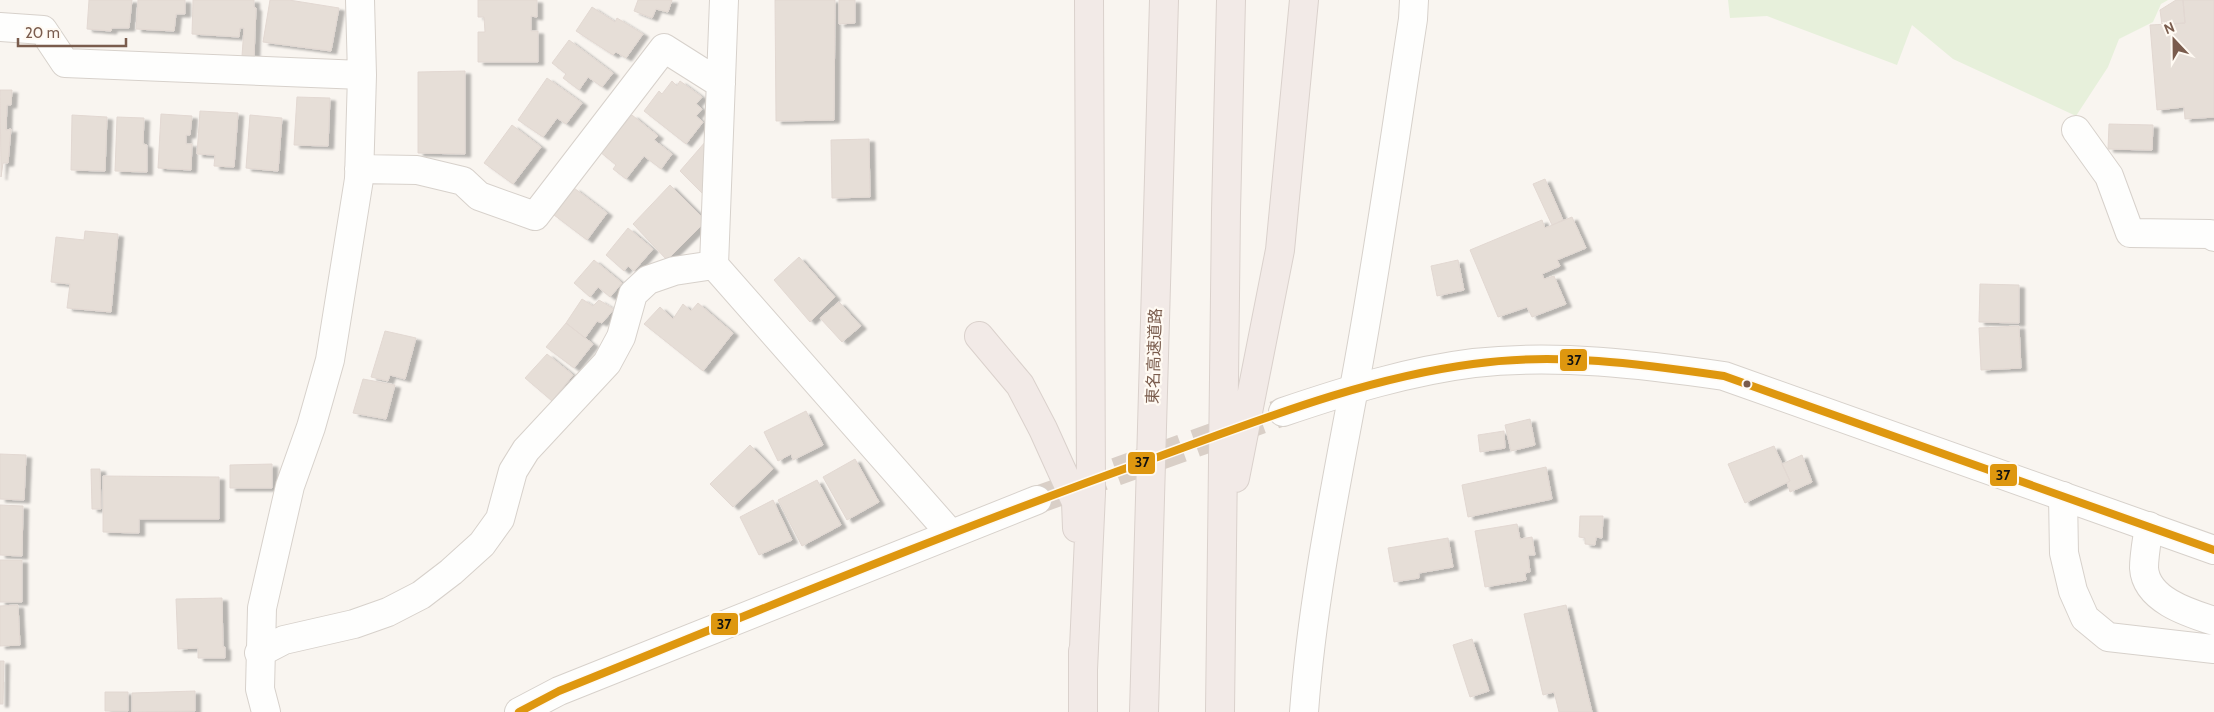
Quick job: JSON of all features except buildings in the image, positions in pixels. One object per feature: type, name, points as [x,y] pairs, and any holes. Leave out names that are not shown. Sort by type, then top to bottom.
[{"type":"highway","points":[[1083,712],[1091,493],[1089,0]]},
{"type":"highway","name":"東名高速道路","points":[[1144,712],[1164,0]]},
{"type":"highway","points":[[1220,712],[1226,212],[1231,0]]},
{"type":"highway","points":[[1222,547],[1280,250],[1304,0]]},
{"type":"highway","points":[[979,336],[1020,386],[1043,429],[1076,502],[1084,670]]},
{"type":"street","points":[[266,712],[260,689],[259,653],[262,608],[286,503],[311,427],[330,360],[359,169],[362,75],[360,0]]},
{"type":"street","points":[[724,0],[714,265],[950,534]]},
{"type":"street","points":[[1304,712],[1309,644],[1319,579],[1354,389],[1413,19],[1414,0]]},
{"type":"street","points":[[0,27],[43,30],[65,63],[362,75]]},
{"type":"street","points":[[359,169],[417,170],[463,181],[479,196],[535,216],[664,48],[721,84]]},
{"type":"street","points":[[2076,130],[2109,176],[2130,233],[2210,234],[2214,236]]},
{"type":"street","points":[[259,653],[284,640],[354,624],[388,612],[421,595],[451,572],[482,544],[500,519],[513,471],[526,450],[606,363],[621,337],[633,294],[648,280],[674,271],[714,265]]},
{"type":"street","points":[[1283,412],[1354,389],[1406,376],[1474,364],[1532,360],[1653,366],[1724,376],[2214,550]]},
{"type":"street","points":[[2063,496],[2064,554],[2073,591],[2086,618],[2108,637],[2214,649]]},
{"type":"street","points":[[518,712],[559,691],[1037,500]]},
{"type":"street","points":[[2149,526],[2144,570],[2154,591],[2183,611],[2214,621]]},
{"type":"green space","points":[[1728,0],[2168,0],[2161,4],[2153,22],[2119,39],[2108,67],[2076,116],[1953,59],[1912,25],[1897,65],[1767,16],[1730,18]]},
{"type":"tunnel","points":[[1037,500],[1283,412]]},
{"type":"transit line","name":"37","points":[[519,712],[559,691],[853,572],[1000,515],[1228,431],[1308,403],[1390,380],[1431,371],[1504,361],[1536,359],[1598,361],[1724,376],[2214,550]]}]
